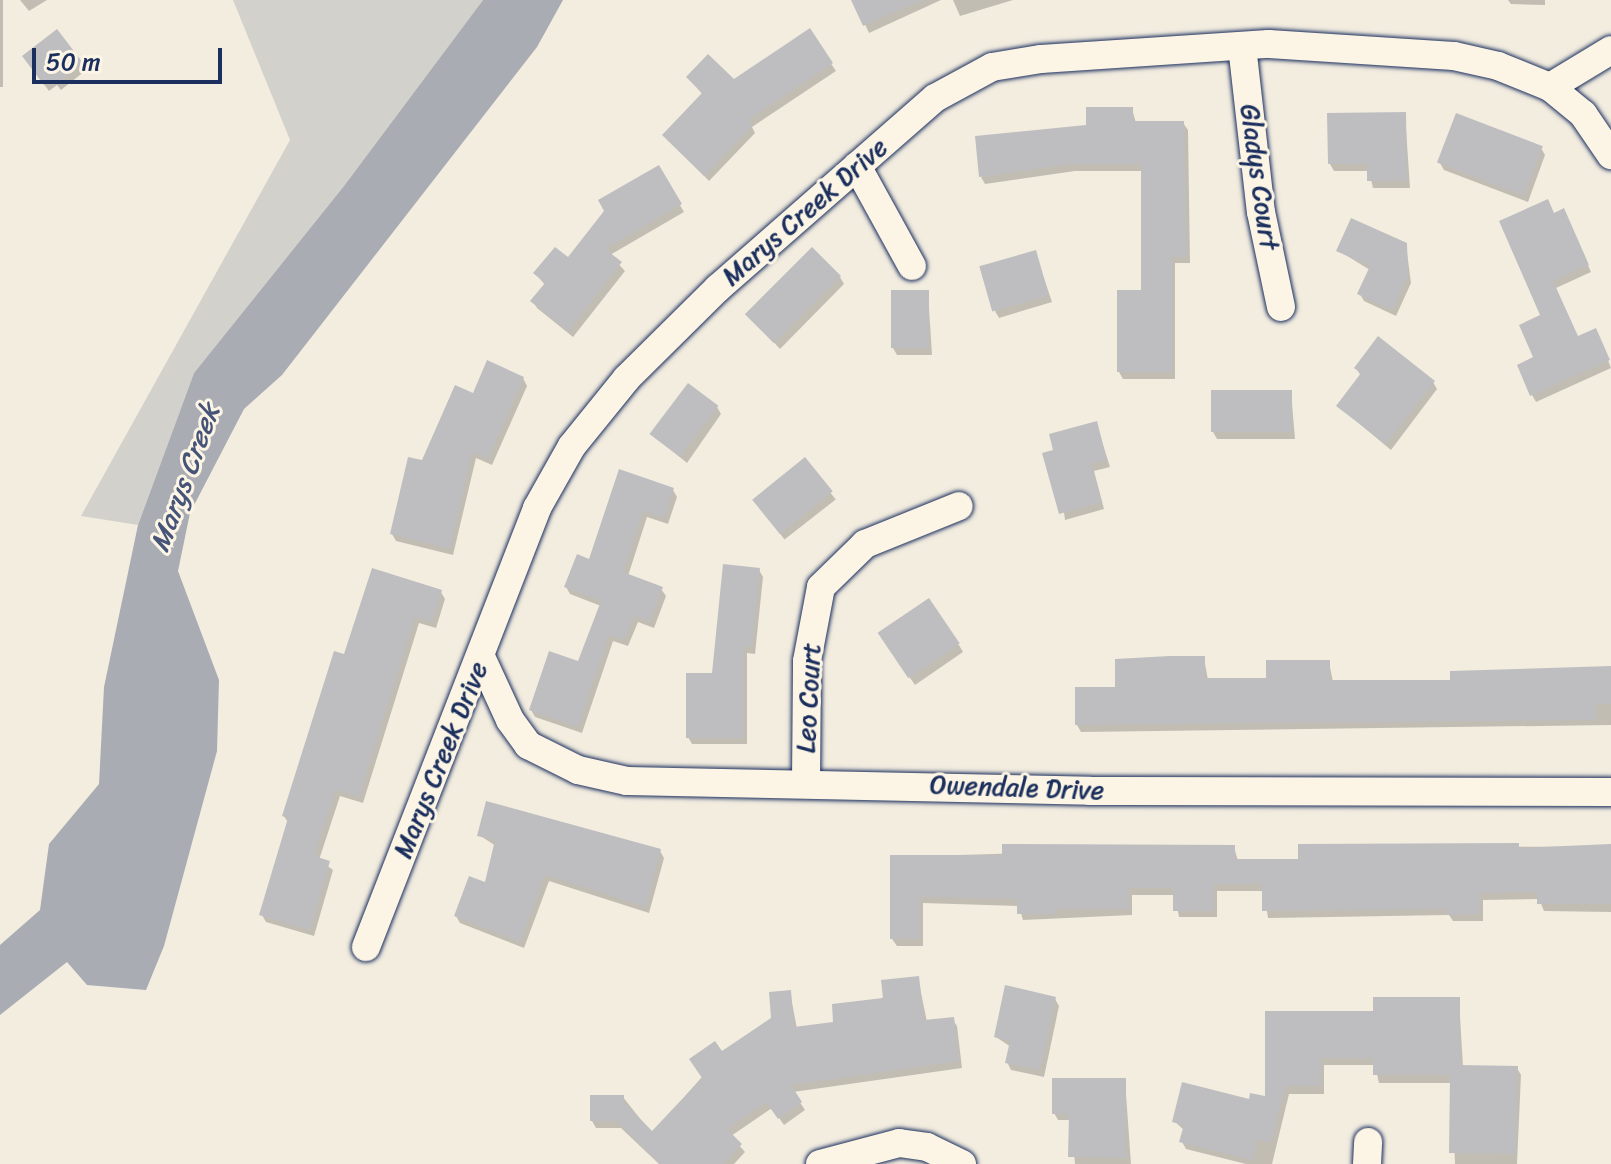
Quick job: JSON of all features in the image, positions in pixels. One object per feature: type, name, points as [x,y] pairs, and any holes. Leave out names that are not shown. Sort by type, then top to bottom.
[{"type":"street","name":"Marys Creek Drive","points":[[366,947],[482,659],[537,508],[572,446],[627,378],[707,298],[935,98],[992,67],[1041,59],[1242,46],[1454,56],[1498,66],[1550,87],[1583,114],[1611,155]]},
{"type":"street","name":"Gladys Court","points":[[1242,46],[1261,212],[1281,307]]},
{"type":"street","points":[[1550,87],[1611,50]]},
{"type":"street","points":[[857,166],[912,266]]},
{"type":"street","name":"Leo Court","points":[[806,782],[807,661],[821,587],[865,544],[959,506]]},
{"type":"street","name":"Owendale Drive","points":[[482,659],[510,720],[528,745],[578,770],[627,781],[806,782],[1090,791],[1611,792]]},
{"type":"street","points":[[820,1164],[865,1148],[920,1146],[962,1164]]},
{"type":"shaded area","points":[[233,0],[483,0],[344,186],[194,373],[138,525],[81,516],[290,140]]},
{"type":"water","name":"Marys Creek","points":[[483,0],[563,0],[537,47],[282,375],[244,409],[190,513],[178,571],[219,680],[217,751],[164,946],[146,990],[87,985],[67,962],[0,1015],[0,945],[40,910],[49,844],[99,784],[104,687],[138,525],[194,373],[344,186]]},
{"type":"building","points":[[851,0],[922,0],[863,26]]},
{"type":"building","points":[[810,28],[833,63],[748,120],[753,125],[704,176],[662,135],[702,93],[686,77],[708,54],[734,79]]},
{"type":"building","points":[[57,29],[83,63],[56,84],[52,79],[44,85],[22,56]]},
{"type":"building","points":[[1086,107],[1133,107],[1133,121],[1184,121],[1187,257],[1172,257],[1172,372],[1117,372],[1117,290],[1141,290],[1141,164],[1070,164],[979,177],[975,136],[1086,125]]},
{"type":"building","points":[[1406,112],[1407,181],[1367,181],[1367,164],[1328,164],[1327,113]]},
{"type":"building","points":[[1456,113],[1543,146],[1524,196],[1437,162]]},
{"type":"building","points":[[659,165],[682,204],[605,249],[622,262],[568,331],[530,301],[545,283],[533,273],[555,247],[568,257],[604,211],[598,200]]},
{"type":"building","points":[[1548,199],[1554,213],[1564,208],[1589,265],[1553,281],[1578,336],[1596,328],[1610,360],[1530,396],[1517,365],[1533,357],[1519,325],[1540,315],[1499,221]]},
{"type":"building","points":[[1351,218],[1407,243],[1408,275],[1392,310],[1357,294],[1370,266],[1336,251]]},
{"type":"building","points":[[812,247],[841,276],[774,343],[745,314]]},
{"type":"building","points":[[1036,250],[1049,295],[992,311],[979,266]]},
{"type":"building","points":[[891,290],[929,290],[929,348],[891,348]]},
{"type":"building","points":[[1378,336],[1435,381],[1386,444],[1336,406],[1361,373],[1354,368]]},
{"type":"building","points":[[487,360],[524,377],[488,459],[472,452],[450,549],[390,534],[408,457],[422,460],[455,385],[473,393]]},
{"type":"building","points":[[688,383],[718,406],[680,457],[649,434]]},
{"type":"building","points":[[1211,390],[1292,390],[1292,432],[1211,432]]},
{"type":"building","points":[[1097,421],[1107,460],[1091,464],[1102,502],[1059,514],[1042,453],[1053,450],[1049,434]]},
{"type":"building","points":[[805,457],[833,491],[780,534],[752,500]]},
{"type":"building","points":[[619,469],[674,488],[664,518],[643,511],[623,572],[663,587],[650,622],[634,616],[624,640],[609,635],[578,727],[529,710],[549,651],[578,661],[601,601],[564,587],[577,554],[589,559]]},
{"type":"building","points":[[723,564],[760,568],[752,647],[744,646],[744,738],[686,738],[686,673],[712,673]]},
{"type":"building","points":[[372,568],[442,590],[432,622],[415,617],[359,797],[336,790],[314,856],[330,861],[310,930],[259,915],[288,818],[282,816],[334,651],[344,654]]},
{"type":"building","points":[[929,598],[960,644],[908,678],[878,633]]},
{"type":"building","points":[[1205,656],[1205,678],[1266,678],[1266,660],[1330,660],[1330,680],[1450,680],[1450,671],[1611,666],[1611,704],[1596,704],[1596,720],[1075,725],[1075,687],[1115,687],[1115,659]]},
{"type":"building","points":[[486,801],[661,849],[646,907],[545,875],[520,942],[454,916],[469,876],[485,882],[495,840],[477,836]]},
{"type":"building","points":[[1519,843],[1519,848],[1611,844],[1611,904],[1537,904],[1537,892],[1480,893],[1480,914],[1447,915],[1446,909],[1262,911],[1262,884],[1214,884],[1214,911],[1173,911],[1173,888],[1129,888],[1129,909],[1055,909],[1055,914],[1017,914],[1017,899],[920,897],[920,939],[890,939],[890,855],[1002,855],[1002,844],[1235,845],[1235,859],[1298,859],[1298,844]]},
{"type":"building","points":[[919,976],[924,1020],[954,1017],[959,1061],[791,1085],[802,1102],[778,1119],[766,1102],[727,1129],[742,1144],[723,1164],[660,1164],[616,1121],[590,1121],[590,1095],[624,1095],[624,1102],[652,1131],[702,1078],[689,1059],[715,1041],[722,1051],[771,1018],[769,992],[791,990],[794,1027],[833,1022],[832,1004],[883,998],[881,980]]},
{"type":"building","points":[[1005,985],[1056,997],[1040,1070],[1005,1063],[1010,1041],[994,1037]]},
{"type":"building","points":[[1373,997],[1460,997],[1460,1065],[1518,1066],[1516,1154],[1449,1153],[1450,1075],[1373,1075],[1373,1058],[1321,1058],[1321,1086],[1285,1086],[1271,1143],[1257,1140],[1252,1160],[1179,1142],[1184,1125],[1172,1122],[1182,1082],[1249,1099],[1250,1093],[1265,1096],[1265,1011],[1373,1011]]},
{"type":"building","points":[[1052,1078],[1126,1078],[1126,1158],[1068,1157],[1069,1114],[1052,1114]]}]
